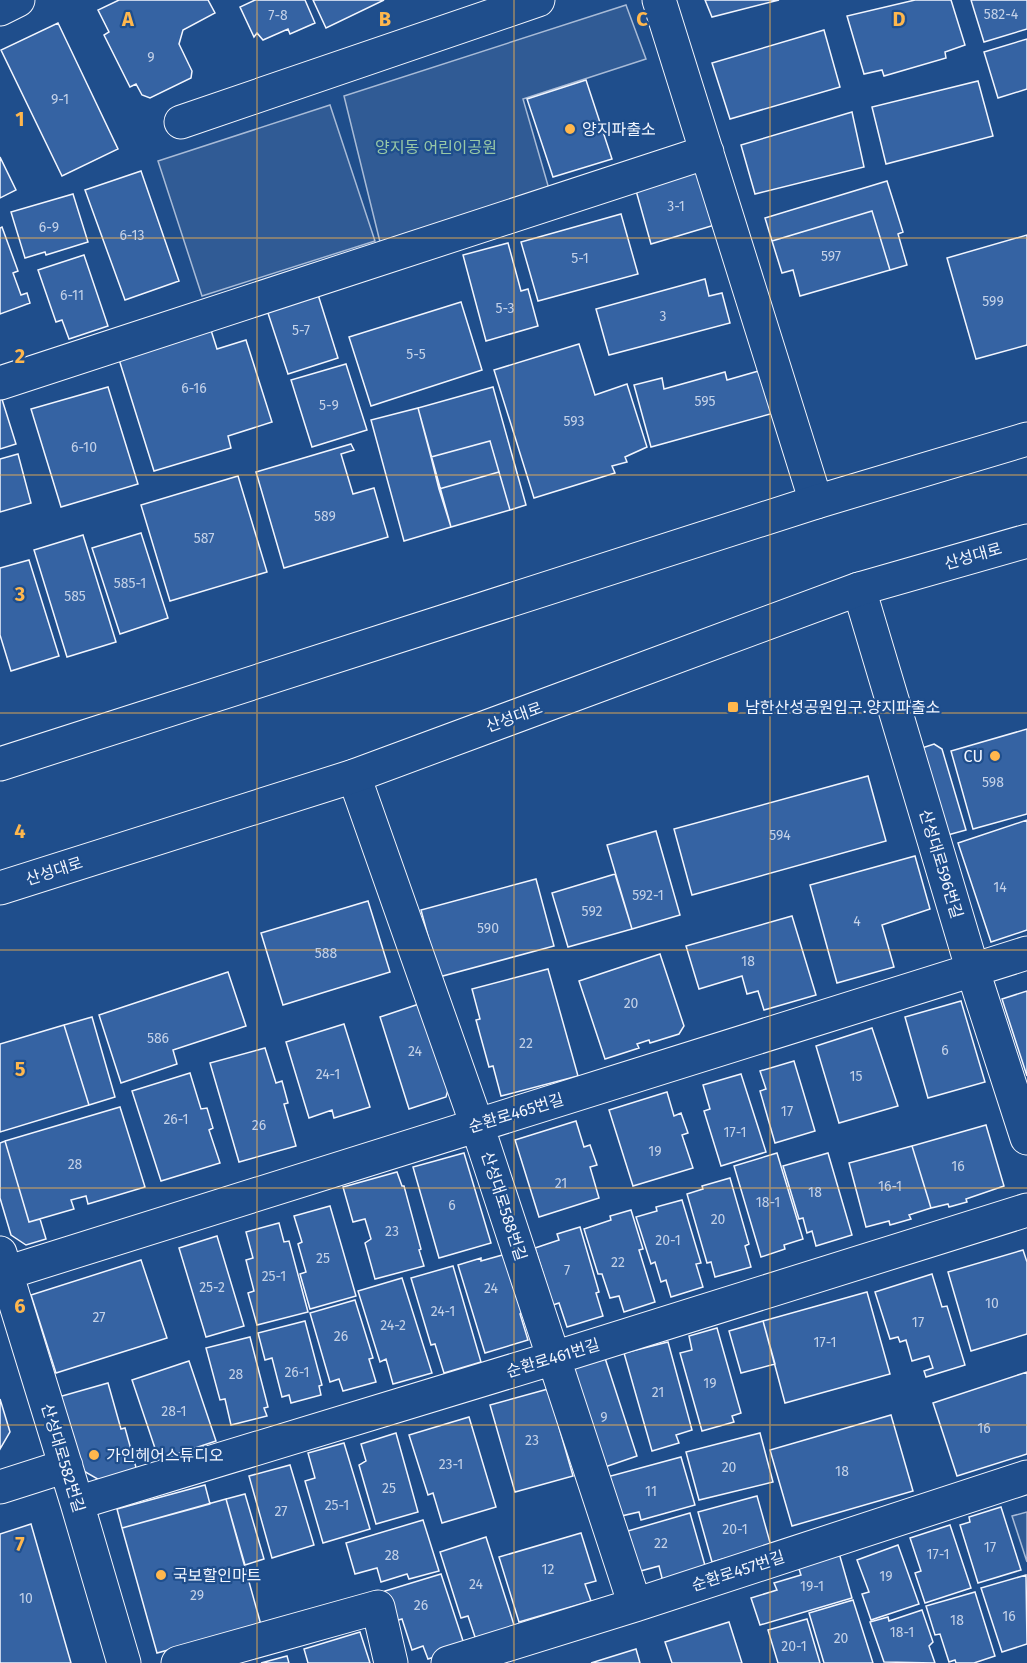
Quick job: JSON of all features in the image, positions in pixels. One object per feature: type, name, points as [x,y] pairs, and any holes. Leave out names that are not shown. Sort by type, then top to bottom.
[{"type":"street","points":[[0,9],[18,0]]},
{"type":"street","points":[[181,122],[538,0]]},
{"type":"street","points":[[659,0],[816,502]]},
{"type":"street","points":[[0,383],[707,152]]},
{"type":"street","points":[[0,764],[816,502],[1027,439]]},
{"type":"street","name":"산성대로","points":[[0,888],[354,776],[858,589],[1027,541]]},
{"type":"street","name":"산성대로596번길","points":[[858,589],[973,971],[1027,1138]]},
{"type":"street","name":"산성대로588번길","points":[[354,776],[477,1125],[635,1605]]},
{"type":"street","name":"순환로465번길","points":[[3,1263],[477,1125],[1027,953]]},
{"type":"street","name":"순환로461번길","points":[[77,1503],[554,1358],[1027,1209]]},
{"type":"street","name":"산성대로582번길","points":[[3,1263],[124,1663]]},
{"type":"street","points":[[0,1487],[66,1466]]},
{"type":"street","name":"순환로457번길","points":[[448,1663],[635,1605],[1027,1477]]},
{"type":"street","points":[[178,1663],[378,1607],[391,1663]]},
{"type":"shaded area","name":"양지동 어린이공원","points":[[626,5],[646,59],[523,99],[549,189],[381,246],[344,96]]},
{"type":"shaded area","points":[[330,105],[375,241],[202,296],[158,161]]},
{"type":"shaded area","points":[[1027,1512],[1027,1562],[1012,1516]]},
{"type":"building","points":[[119,0],[208,0],[215,13],[183,30],[179,44],[192,71],[191,78],[150,98],[142,95],[136,84],[130,87],[104,35],[109,32],[98,10]]},
{"type":"building","points":[[255,0],[305,0],[315,23],[290,34],[288,29],[263,40],[257,33],[254,37],[240,7]]},
{"type":"building","points":[[313,0],[384,0],[326,28]]},
{"type":"building","points":[[705,0],[779,0],[712,17]]},
{"type":"building","points":[[915,0],[951,0],[965,45],[945,52],[946,58],[884,76],[882,70],[864,74],[847,16]]},
{"type":"building","points":[[971,0],[1027,0],[1027,29],[984,42]]},
{"type":"building","points":[[58,23],[118,149],[62,176],[1,50]]},
{"type":"building","points":[[824,30],[840,87],[730,119],[712,63]]},
{"type":"building","points":[[1027,39],[1027,89],[998,98],[984,52]]},
{"type":"building","name":"양지파출소","points":[[586,80],[612,159],[553,177],[527,99]]},
{"type":"building","points":[[978,81],[993,136],[886,164],[872,107]]},
{"type":"building","points":[[852,112],[864,167],[755,194],[741,145]]},
{"type":"building","points":[[0,157],[16,190],[0,198]]},
{"type":"building","points":[[701,168],[718,224],[651,244],[635,187]]},
{"type":"building","points":[[141,171],[179,281],[125,300],[85,190]]},
{"type":"building","points":[[887,181],[903,232],[898,234],[907,265],[890,270],[872,211],[772,241],[765,218]]},
{"type":"building","points":[[73,194],[88,242],[46,255],[45,252],[25,258],[11,212]]},
{"type":"building","points":[[872,211],[890,270],[800,296],[793,270],[782,273],[772,241]]},
{"type":"building","points":[[621,214],[638,274],[538,301],[521,242]]},
{"type":"building","points":[[2,227],[18,271],[13,273],[21,295],[27,293],[30,303],[0,314],[0,228]]},
{"type":"building","points":[[1027,235],[1027,345],[976,359],[947,258]]},
{"type":"building","points":[[508,243],[521,291],[528,289],[538,326],[486,341],[463,255]]},
{"type":"building","points":[[84,255],[108,326],[69,339],[62,320],[56,322],[38,270]]},
{"type":"building","points":[[705,279],[709,296],[722,293],[730,323],[609,355],[596,309]]},
{"type":"building","points":[[315,285],[338,358],[288,374],[264,301]]},
{"type":"building","points":[[461,302],[482,370],[371,406],[349,337]]},
{"type":"building","points":[[209,324],[217,349],[246,340],[272,422],[228,436],[231,448],[154,471],[117,353]]},
{"type":"building","points":[[579,344],[595,395],[627,384],[647,447],[625,457],[627,462],[612,466],[615,473],[534,498],[494,370]]},
{"type":"building","points":[[346,364],[367,430],[312,447],[291,380]]},
{"type":"building","points":[[762,370],[774,413],[651,447],[634,385],[662,378],[664,389],[725,372],[727,380]]},
{"type":"building","points":[[108,387],[138,484],[61,507],[31,409]]},
{"type":"building","points":[[493,387],[526,505],[510,510],[490,441],[431,457],[418,408]]},
{"type":"building","points":[[0,393],[16,444],[0,449]]},
{"type":"building","points":[[418,408],[451,527],[404,541],[371,420]]},
{"type":"building","points":[[490,441],[499,472],[439,489],[431,457]]},
{"type":"building","points":[[351,444],[354,450],[341,454],[353,494],[374,488],[388,537],[284,568],[256,472]]},
{"type":"building","points":[[18,454],[31,503],[0,512],[0,459]]},
{"type":"building","points":[[499,472],[510,510],[451,527],[439,489]]},
{"type":"building","points":[[238,476],[267,572],[170,601],[141,505]]},
{"type":"building","points":[[141,533],[168,618],[120,634],[92,548]]},
{"type":"building","points":[[83,535],[116,642],[67,657],[34,550]]},
{"type":"building","points":[[29,560],[59,656],[11,671],[0,635],[0,568]]},
{"type":"building","points":[[1027,729],[1027,814],[973,829],[951,751]]},
{"type":"building","points":[[934,744],[942,749],[966,830],[944,836],[922,748]]},
{"type":"building","points":[[868,776],[886,841],[692,895],[674,829]]},
{"type":"building","points":[[1027,820],[1027,930],[991,942],[958,843]]},
{"type":"building","points":[[656,831],[680,915],[632,929],[607,845]]},
{"type":"building","points":[[915,856],[930,909],[882,925],[894,967],[837,983],[810,885]]},
{"type":"building","points":[[615,874],[632,929],[568,947],[552,893]]},
{"type":"building","points":[[536,879],[554,946],[439,977],[421,910]]},
{"type":"building","points":[[368,901],[390,972],[283,1005],[261,933]]},
{"type":"building","points":[[792,916],[816,995],[764,1010],[758,991],[747,994],[742,976],[699,989],[686,946]]},
{"type":"building","points":[[660,954],[684,1026],[679,1034],[650,1043],[649,1040],[637,1044],[639,1048],[605,1059],[579,981]]},
{"type":"building","points":[[548,969],[578,1076],[501,1096],[493,1066],[489,1067],[476,1020],[480,1019],[472,989]]},
{"type":"building","points":[[228,972],[246,1026],[173,1050],[177,1064],[121,1083],[99,1015]]},
{"type":"building","points":[[1027,991],[1027,1076],[1002,999]]},
{"type":"building","points":[[961,1001],[985,1082],[928,1098],[905,1017]]},
{"type":"building","points":[[422,1003],[449,1086],[446,1097],[409,1109],[380,1017]]},
{"type":"building","points":[[92,1017],[115,1097],[89,1105],[64,1025]]},
{"type":"building","points":[[344,1024],[370,1107],[334,1118],[332,1110],[309,1118],[286,1042]]},
{"type":"building","points":[[64,1025],[89,1105],[0,1132],[0,1044]]},
{"type":"building","points":[[872,1028],[898,1106],[839,1123],[816,1046]]},
{"type":"building","points":[[265,1048],[276,1083],[282,1081],[288,1103],[284,1104],[296,1146],[239,1162],[210,1063]]},
{"type":"building","points":[[794,1061],[815,1131],[775,1143],[760,1091],[766,1089],[760,1071]]},
{"type":"building","points":[[190,1073],[201,1109],[207,1108],[213,1128],[209,1130],[220,1163],[161,1181],[132,1091]]},
{"type":"building","points":[[741,1074],[766,1152],[721,1166],[704,1111],[710,1109],[703,1085]]},
{"type":"building","points":[[667,1092],[674,1116],[681,1113],[688,1133],[682,1135],[693,1168],[633,1186],[609,1110]]},
{"type":"building","points":[[120,1107],[145,1187],[88,1204],[86,1196],[71,1200],[74,1209],[29,1222],[5,1141]]},
{"type":"building","points":[[576,1121],[584,1147],[590,1145],[597,1165],[590,1167],[599,1198],[539,1217],[515,1140]]},
{"type":"building","points":[[986,1125],[1004,1186],[966,1199],[967,1202],[949,1207],[948,1204],[931,1208],[912,1146]]},
{"type":"building","points":[[5,1141],[29,1222],[40,1219],[46,1239],[26,1245],[11,1235],[0,1198],[0,1143]]},
{"type":"building","points":[[912,1146],[931,1208],[909,1215],[911,1219],[890,1225],[889,1221],[866,1227],[849,1163]]},
{"type":"building","points":[[464,1153],[491,1243],[439,1258],[413,1167]]},
{"type":"building","points":[[777,1153],[803,1239],[784,1245],[785,1249],[761,1257],[734,1166]]},
{"type":"building","points":[[828,1153],[852,1235],[816,1246],[812,1231],[807,1233],[803,1218],[799,1219],[783,1166]]},
{"type":"building","points":[[397,1172],[404,1186],[424,1266],[375,1279],[365,1243],[371,1239],[365,1219],[353,1222],[343,1187]]},
{"type":"building","points":[[730,1178],[749,1244],[745,1246],[751,1267],[715,1277],[711,1262],[707,1263],[687,1194],[703,1189],[702,1186]]},
{"type":"building","points":[[682,1200],[701,1263],[696,1264],[703,1287],[671,1297],[666,1280],[661,1282],[655,1262],[651,1264],[636,1217],[657,1211],[656,1207]]},
{"type":"building","points":[[330,1206],[356,1296],[310,1309],[300,1274],[306,1272],[298,1244],[302,1242],[294,1216]]},
{"type":"building","points":[[631,1210],[643,1249],[639,1250],[655,1302],[624,1312],[619,1296],[610,1298],[602,1274],[598,1274],[584,1229],[611,1220],[610,1216]]},
{"type":"building","points":[[279,1223],[284,1242],[289,1241],[308,1312],[257,1325],[248,1293],[254,1291],[246,1260],[253,1258],[246,1232]]},
{"type":"building","points":[[580,1227],[599,1292],[596,1293],[603,1316],[567,1327],[559,1303],[553,1305],[535,1248],[559,1240],[557,1234]]},
{"type":"building","points":[[217,1236],[244,1326],[206,1337],[179,1248]]},
{"type":"building","points":[[1023,1250],[1027,1262],[1027,1334],[971,1351],[948,1272]]},
{"type":"building","points":[[506,1254],[523,1311],[520,1314],[528,1340],[485,1353],[458,1265]]},
{"type":"building","points":[[141,1260],[167,1338],[56,1373],[31,1295]]},
{"type":"building","points":[[453,1266],[481,1362],[444,1373],[435,1344],[431,1345],[411,1278]]},
{"type":"building","points":[[932,1274],[942,1307],[947,1306],[965,1365],[926,1377],[924,1371],[933,1368],[929,1356],[912,1361],[906,1340],[900,1342],[898,1337],[890,1339],[875,1292]]},
{"type":"building","points":[[402,1278],[432,1373],[393,1384],[386,1359],[380,1362],[358,1291]]},
{"type":"building","points":[[867,1292],[890,1374],[785,1403],[763,1321]]},
{"type":"building","points":[[355,1300],[373,1358],[369,1359],[376,1382],[343,1391],[339,1379],[330,1382],[310,1313]]},
{"type":"building","points":[[305,1321],[322,1385],[319,1386],[321,1395],[291,1403],[289,1395],[282,1397],[272,1358],[265,1360],[258,1333]]},
{"type":"building","points":[[763,1321],[775,1364],[741,1373],[729,1331]]},
{"type":"building","points":[[717,1328],[741,1413],[732,1416],[734,1422],[702,1431],[680,1353],[692,1350],[689,1336]]},
{"type":"building","points":[[250,1337],[268,1407],[264,1408],[267,1416],[231,1425],[225,1399],[220,1400],[206,1348]]},
{"type":"building","points":[[668,1342],[692,1430],[676,1435],[679,1443],[652,1451],[624,1353]]},
{"type":"building","points":[[605,1358],[637,1456],[605,1467],[572,1369]]},
{"type":"building","points":[[189,1361],[216,1441],[159,1460],[132,1380]]},
{"type":"building","points":[[1027,1372],[1027,1454],[957,1476],[933,1403]]},
{"type":"building","points":[[108,1383],[121,1429],[125,1428],[137,1471],[101,1481],[75,1466],[55,1398]]},
{"type":"building","points":[[548,1389],[573,1476],[515,1492],[490,1405]]},
{"type":"building","points":[[0,1399],[10,1432],[0,1449]]},
{"type":"building","points":[[891,1415],[913,1491],[792,1526],[770,1450]]},
{"type":"building","points":[[469,1417],[496,1507],[442,1523],[433,1493],[428,1495],[409,1435]]},
{"type":"building","points":[[396,1433],[418,1512],[376,1524],[359,1465],[366,1461],[361,1444]]},
{"type":"building","points":[[760,1433],[773,1482],[699,1500],[686,1452]]},
{"type":"building","points":[[344,1443],[370,1529],[323,1543],[305,1481],[315,1478],[308,1453]]},
{"type":"building","points":[[681,1457],[695,1505],[641,1520],[639,1512],[617,1517],[607,1477]]},
{"type":"building","points":[[290,1465],[314,1545],[272,1558],[249,1476]]},
{"type":"building","points":[[205,1485],[210,1504],[122,1528],[117,1509]]},
{"type":"building","points":[[245,1494],[264,1559],[245,1565],[226,1499]]},
{"type":"building","points":[[757,1496],[771,1546],[712,1562],[698,1512]]},
{"type":"building","points":[[226,1499],[261,1625],[157,1653],[122,1528]]},
{"type":"building","points":[[1001,1507],[1021,1570],[978,1583],[960,1525],[970,1522],[969,1517]]},
{"type":"building","points":[[690,1513],[706,1569],[663,1582],[659,1566],[637,1572],[621,1533]]},
{"type":"building","points":[[423,1520],[439,1571],[409,1579],[407,1574],[381,1582],[377,1568],[355,1574],[346,1543]]},
{"type":"building","points":[[31,1524],[71,1663],[0,1663],[0,1534]]},
{"type":"building","points":[[950,1525],[971,1588],[925,1603],[915,1573],[921,1571],[910,1538]]},
{"type":"building","points":[[581,1533],[596,1581],[585,1584],[591,1601],[519,1622],[499,1557]]},
{"type":"building","points":[[486,1537],[515,1628],[476,1640],[468,1616],[461,1618],[440,1552]]},
{"type":"building","points":[[898,1545],[919,1604],[871,1620],[862,1594],[869,1592],[857,1560]]},
{"type":"building","points":[[839,1553],[852,1598],[760,1625],[751,1598],[777,1590],[774,1583],[801,1575],[798,1566]]},
{"type":"building","points":[[441,1574],[465,1647],[428,1659],[423,1646],[412,1650],[402,1619],[395,1621],[385,1591]]},
{"type":"building","points":[[1026,1575],[1027,1644],[1002,1652],[981,1588]]},
{"type":"building","points":[[975,1592],[995,1656],[974,1663],[956,1663],[955,1660],[949,1662],[940,1634],[935,1635],[926,1606]]},
{"type":"building","points":[[853,1600],[873,1663],[824,1663],[809,1613]]},
{"type":"building","points":[[922,1610],[933,1642],[929,1646],[935,1663],[884,1662],[870,1622],[888,1617],[889,1621]]},
{"type":"building","points":[[807,1619],[820,1663],[778,1663],[768,1630]]},
{"type":"building","points":[[729,1622],[742,1663],[672,1663],[665,1642]]},
{"type":"building","points":[[360,1632],[370,1663],[308,1663],[304,1649]]},
{"type":"building","points":[[636,1649],[640,1663],[591,1663]]},
{"type":"building","points":[[287,1656],[289,1663],[261,1663]]},
{"type":"place","name":"양지파출소","points":[[570,129]]},
{"type":"place","name":"남한산성공원입구.양지파출소","points":[[733,707]]},
{"type":"place","name":"CU","points":[[995,756]]},
{"type":"place","name":"가인헤어스튜디오","points":[[94,1455]]},
{"type":"place","name":"국보할인마트","points":[[161,1575]]}]
